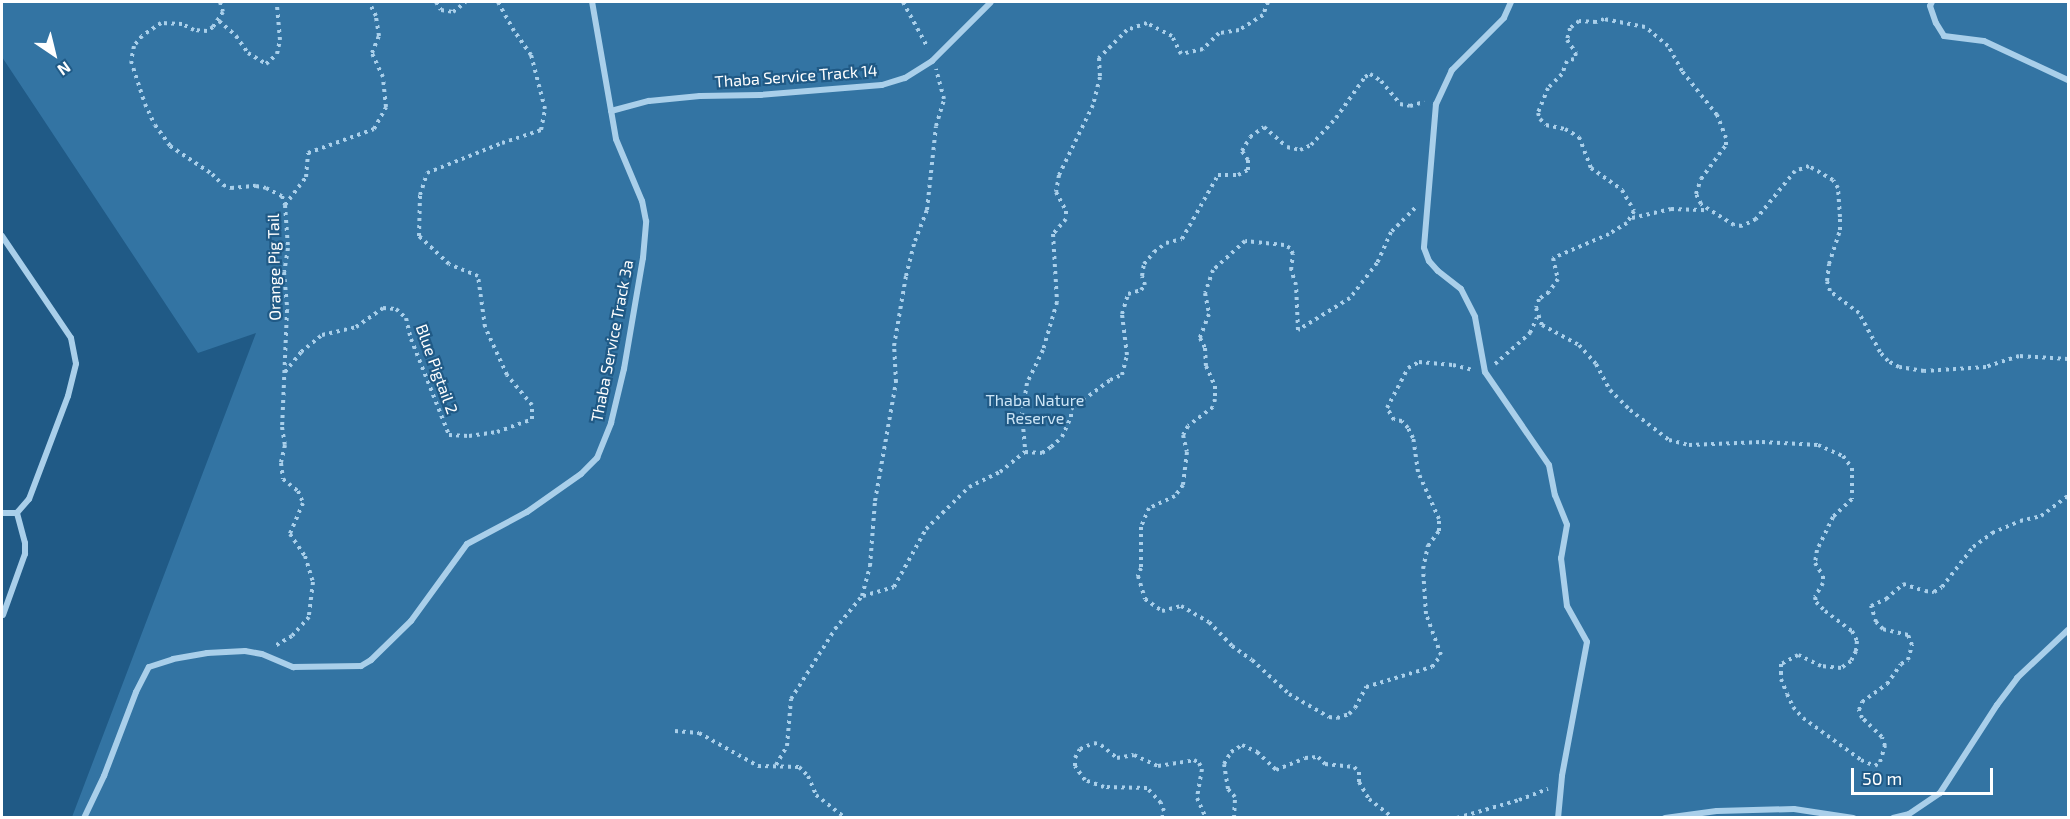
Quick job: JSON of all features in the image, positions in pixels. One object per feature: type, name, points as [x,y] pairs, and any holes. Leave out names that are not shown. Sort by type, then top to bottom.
[{"type":"street","name":"Thaba Service Track 3a","points":[[84,818],[104,776],[136,692],[150,667],[173,659],[207,653],[245,651],[262,654],[293,667],[310,669],[361,666],[371,660],[411,621],[467,544],[527,512],[581,474],[597,458],[610,423],[624,369],[645,234],[642,201],[616,139],[606,67],[592,2]]},
{"type":"street","name":"Thaba Service Track 14","points":[[611,111],[649,101],[700,96],[760,95],[882,85],[905,78],[932,61],[991,2]]},
{"type":"street","points":[[1511,2],[1504,18],[1452,70],[1436,104],[1424,248],[1429,261],[1438,271],[1461,289],[1475,316],[1485,372],[1549,465],[1556,495],[1567,525],[1561,558],[1567,606],[1587,642],[1562,776],[1558,818]]},
{"type":"street","points":[[1932,2],[1930,6],[1944,36],[1984,41],[2068,80]]},
{"type":"street","points":[[2,236],[70,338],[76,355],[75,375],[31,495],[17,513]]},
{"type":"street","points":[[2,513],[17,513]]},
{"type":"street","points":[[3,615],[25,554],[25,543],[17,513]]},
{"type":"street","points":[[1893,818],[1909,814],[1940,793],[2017,678],[2068,630]]},
{"type":"street","points":[[1665,818],[1717,811],[1794,809],[1852,818]]},
{"type":"path","points":[[220,2],[222,12],[219,21],[236,36],[248,53],[266,64],[277,54],[280,40],[277,2]]},
{"type":"path","points":[[285,206],[306,177],[308,153],[374,129],[386,107],[383,77],[372,53],[379,36],[376,16],[369,2]]},
{"type":"path","points":[[436,2],[441,10],[453,12],[466,2]]},
{"type":"path","name":"Blue Pigtail 2","points":[[285,372],[302,352],[322,335],[356,327],[383,308],[396,309],[406,318],[411,339],[449,435],[469,436],[497,432],[532,419],[532,405],[507,375],[485,327],[478,276],[449,264],[419,236],[420,195],[427,173],[502,143],[542,130],[545,109],[531,55],[498,2]]},
{"type":"path","points":[[777,765],[787,746],[791,699],[835,629],[862,597],[870,566],[875,501],[896,382],[895,335],[915,241],[927,210],[936,126],[944,99],[941,79],[925,39],[903,2]]},
{"type":"path","points":[[1024,452],[1022,414],[1027,383],[1043,350],[1057,302],[1053,234],[1066,219],[1066,212],[1056,192],[1059,175],[1093,105],[1100,76],[1099,58],[1127,30],[1147,23],[1172,36],[1180,54],[1203,49],[1219,33],[1239,30],[1263,15],[1268,2]]},
{"type":"path","points":[[1632,218],[1634,211],[1628,196],[1591,168],[1579,137],[1565,129],[1546,125],[1538,112],[1548,88],[1562,74],[1567,61],[1575,58],[1576,53],[1569,45],[1567,34],[1579,21],[1604,20],[1650,30],[1668,46],[1682,72],[1718,115],[1726,145],[1697,187],[1701,204],[1734,225],[1751,223],[1766,210],[1795,171],[1809,166],[1833,180],[1840,201],[1840,230],[1829,264],[1827,282],[1830,291],[1860,314],[1880,352],[1888,361],[1899,367],[1924,371],[1986,368],[2019,356],[2068,359]]},
{"type":"path","name":"Orange Pig Tail","points":[[219,21],[207,31],[194,30],[171,22],[161,23],[142,36],[134,46],[131,60],[145,104],[155,125],[170,146],[212,174],[223,185],[231,188],[256,186],[266,188],[282,196],[285,206],[288,240],[284,272],[287,310],[282,427],[285,445],[281,463],[283,479],[298,491],[303,503],[290,534],[305,556],[313,582],[309,617],[292,636],[262,654]]},
{"type":"path","points":[[862,597],[894,587],[926,529],[969,487],[1000,472],[1024,452],[1042,453],[1051,447],[1062,437],[1071,417],[1071,409],[1110,380],[1122,375],[1127,355],[1122,314],[1128,294],[1141,290],[1145,285],[1142,276],[1144,264],[1166,243],[1182,239],[1218,175],[1238,175],[1248,170],[1248,160],[1242,151],[1250,137],[1264,127],[1287,147],[1300,150],[1311,145],[1336,118],[1365,77],[1370,75],[1381,81],[1400,104],[1410,106],[1430,102],[1436,104]]},
{"type":"path","points":[[1427,194],[1391,232],[1377,263],[1350,298],[1340,307],[1298,330],[1296,285],[1291,270],[1293,254],[1290,248],[1284,244],[1245,241],[1213,270],[1205,293],[1209,314],[1200,338],[1205,348],[1206,366],[1215,386],[1215,399],[1213,406],[1188,426],[1183,435],[1187,453],[1183,485],[1175,496],[1149,508],[1141,527],[1141,568],[1138,576],[1145,599],[1162,610],[1180,606],[1209,622],[1232,646],[1252,660],[1289,694],[1329,717],[1337,718],[1349,714],[1355,708],[1366,687],[1432,667],[1441,655],[1426,614],[1423,569],[1428,546],[1439,531],[1439,519],[1418,472],[1413,438],[1408,428],[1401,421],[1394,420],[1387,408],[1408,368],[1419,362],[1485,372],[1530,333],[1537,317],[1536,308],[1539,299],[1549,292],[1558,279],[1553,258],[1609,234],[1632,218],[1671,209],[1709,209]]},
{"type":"path","points":[[1537,317],[1549,331],[1579,345],[1596,364],[1610,390],[1629,410],[1669,440],[1689,445],[1762,442],[1818,445],[1848,459],[1852,468],[1852,499],[1833,517],[1820,542],[1815,563],[1823,576],[1823,583],[1815,597],[1816,602],[1825,611],[1852,631],[1857,641],[1856,651],[1851,661],[1841,668],[1821,666],[1798,655],[1781,664],[1780,668],[1781,680],[1793,707],[1803,718],[1869,764],[1875,766],[1880,762],[1885,746],[1882,737],[1862,718],[1859,710],[1862,702],[1887,684],[1901,664],[1908,660],[1912,645],[1908,635],[1883,629],[1876,622],[1871,606],[1886,599],[1903,584],[1934,592],[1942,587],[1973,547],[1992,533],[2020,521],[2041,516],[2068,496]]},
{"type":"path","points":[[675,731],[699,733],[758,765],[799,767],[808,776],[816,795],[845,818]]},
{"type":"path","points":[[1161,818],[1164,811],[1161,803],[1147,788],[1104,787],[1085,780],[1075,766],[1075,758],[1080,749],[1094,742],[1117,758],[1134,755],[1158,766],[1194,760],[1199,763],[1202,770],[1197,798],[1206,818]]},
{"type":"path","points":[[1233,818],[1235,797],[1228,789],[1224,764],[1231,752],[1242,745],[1257,752],[1276,770],[1305,758],[1317,757],[1325,764],[1354,767],[1359,772],[1359,782],[1369,799],[1393,818]]},
{"type":"path","points":[[1457,818],[1533,795],[1554,786],[1562,776]]},
{"type":"green space","name":"Thaba Nature Reserve","points":[[2,2],[2068,2],[2068,817],[72,817],[256,333],[198,353],[2,57]]}]
